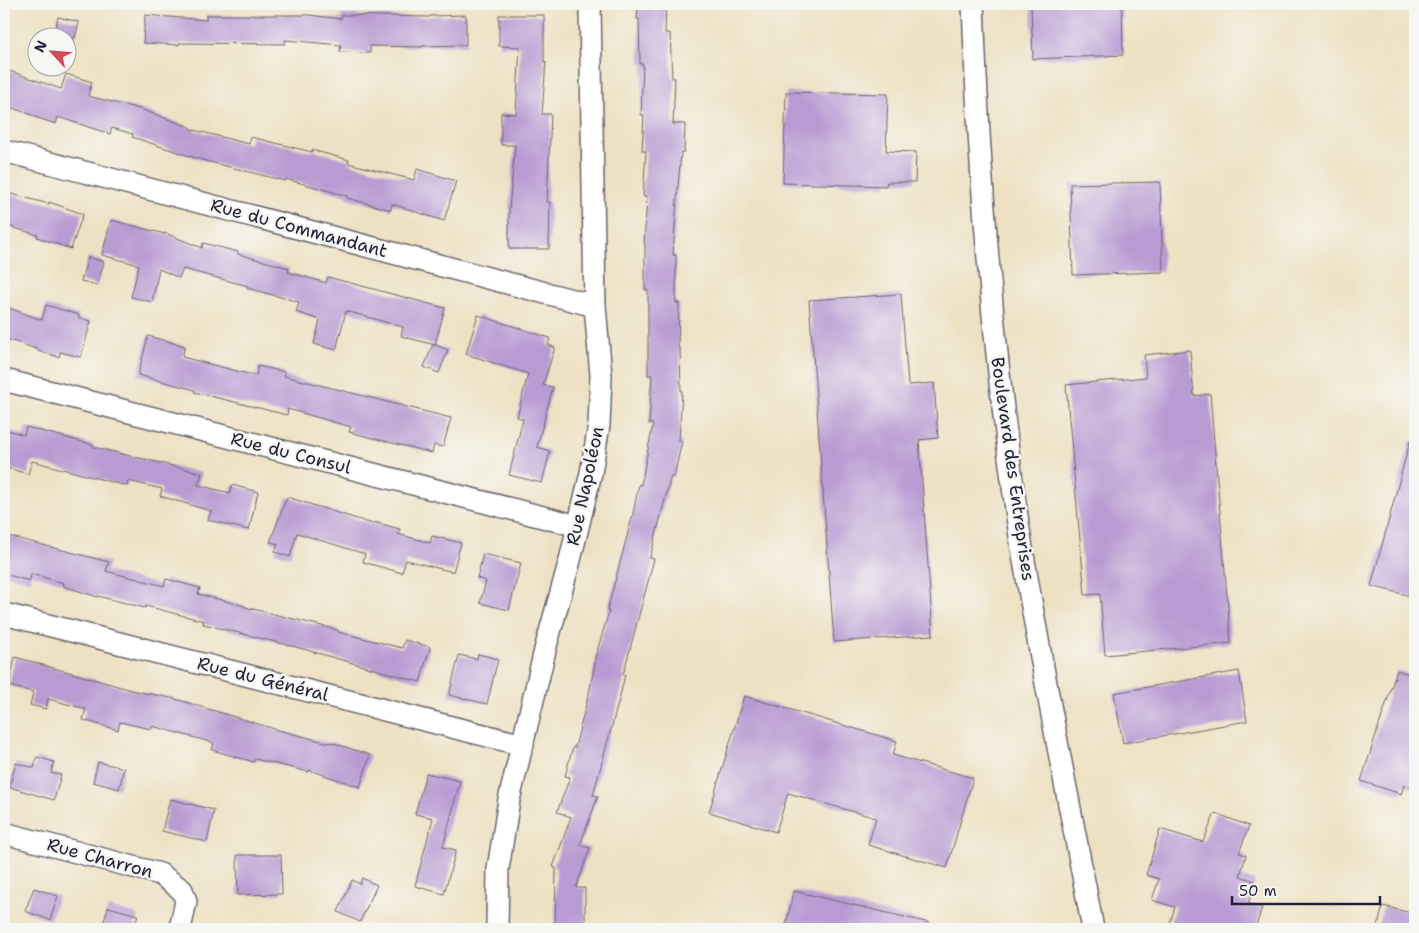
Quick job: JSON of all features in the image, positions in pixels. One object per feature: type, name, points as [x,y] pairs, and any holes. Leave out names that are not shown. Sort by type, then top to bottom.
[{"type":"street","name":"Rue Napoléon","points":[[497,929],[498,869],[509,800],[546,646],[591,473],[599,426],[602,375],[595,306],[590,4]]},
{"type":"street","name":"Boulevard des Entreprises","points":[[973,4],[983,210],[997,355],[1010,461],[1033,611],[1093,929]]},
{"type":"street","name":"Rue du Commandant","points":[[4,151],[595,306]]},
{"type":"street","name":"Rue du Consul","points":[[4,380],[578,526]]},
{"type":"street","name":"Rue du Général","points":[[4,614],[523,745]]},
{"type":"street","name":"Rue Charron","points":[[4,833],[160,874],[182,890],[186,901],[180,929]]},
{"type":"building","points":[[638,4],[666,4],[665,33],[670,33],[672,78],[675,78],[673,124],[685,124],[684,152],[681,152],[673,255],[676,255],[676,303],[679,303],[678,348],[680,348],[682,391],[679,441],[682,441],[674,477],[671,476],[650,558],[654,559],[593,795],[598,796],[580,845],[590,848],[576,888],[585,888],[585,927],[555,927],[556,868],[553,867],[571,817],[557,812],[570,777],[565,776],[573,747],[575,747],[589,693],[595,658],[609,611],[607,611],[633,514],[639,484],[641,485],[653,424],[649,424],[652,375],[648,375],[648,290],[645,290],[644,244],[647,197],[643,196],[646,151],[642,151],[644,115],[641,115],[643,64],[640,64]]},
{"type":"building","points":[[1031,4],[1122,4],[1123,55],[1033,59]]},
{"type":"building","points":[[145,15],[206,20],[206,15],[309,15],[341,19],[342,15],[430,17],[466,15],[466,45],[422,47],[370,46],[370,53],[340,52],[341,45],[285,40],[285,44],[179,43],[179,45],[143,43]]},
{"type":"building","points":[[499,15],[544,15],[544,62],[546,62],[542,114],[551,114],[547,202],[550,202],[549,249],[509,249],[509,209],[515,145],[501,145],[501,113],[516,114],[520,47],[499,46]]},
{"type":"building","points":[[58,17],[79,22],[78,28],[55,28]]},
{"type":"building","points":[[4,69],[61,89],[65,78],[78,78],[92,82],[88,96],[140,109],[190,127],[190,129],[249,144],[251,137],[312,152],[312,150],[349,160],[348,163],[414,180],[417,169],[456,181],[444,221],[392,204],[391,210],[286,179],[285,181],[202,160],[132,137],[133,134],[112,128],[110,134],[58,117],[56,124],[4,105]]},
{"type":"building","points":[[786,92],[888,94],[886,151],[916,152],[915,182],[887,182],[886,186],[783,183]]},
{"type":"building","points":[[1160,182],[1163,272],[1073,275],[1070,184]]},
{"type":"building","points":[[4,192],[49,204],[49,202],[83,214],[71,249],[37,237],[38,235],[4,225]]},
{"type":"building","points":[[111,220],[165,233],[202,248],[203,243],[238,252],[238,254],[289,268],[288,272],[326,283],[328,277],[445,308],[435,345],[401,336],[403,327],[346,311],[336,350],[314,344],[320,320],[296,312],[299,302],[183,269],[179,278],[159,269],[152,302],[131,297],[139,265],[102,255]]},
{"type":"building","points":[[88,257],[104,262],[97,285],[81,281]]},
{"type":"building","points":[[901,294],[908,385],[934,383],[938,438],[919,440],[933,635],[834,642],[809,300]]},
{"type":"building","points":[[46,305],[79,315],[78,318],[91,321],[81,357],[60,352],[59,357],[4,338],[4,306],[42,320]]},
{"type":"building","points":[[478,315],[550,338],[548,345],[555,347],[543,385],[553,387],[537,447],[550,451],[542,483],[509,475],[523,419],[517,417],[528,374],[466,354]]},
{"type":"building","points":[[148,336],[185,346],[182,357],[256,376],[258,366],[285,372],[284,376],[451,418],[443,447],[434,445],[432,453],[349,432],[351,427],[288,409],[287,415],[194,392],[195,390],[138,375]]},
{"type":"building","points":[[433,344],[448,350],[439,373],[424,367]]},
{"type":"building","points":[[1190,350],[1194,396],[1210,394],[1231,643],[1105,655],[1100,594],[1085,595],[1066,385],[1146,377],[1144,355]]},
{"type":"building","points":[[26,427],[94,445],[93,447],[202,473],[198,485],[230,493],[232,485],[258,492],[249,530],[208,520],[211,511],[160,496],[162,489],[128,481],[127,486],[32,461],[28,474],[4,467],[4,429],[24,435]]},
{"type":"building","points":[[1410,441],[1415,442],[1415,597],[1371,586]]},
{"type":"building","points":[[287,497],[373,524],[374,522],[400,529],[398,534],[430,543],[432,536],[461,543],[453,572],[406,560],[402,573],[363,562],[365,554],[297,533],[290,557],[275,552],[278,544],[270,542]]},
{"type":"building","points":[[4,535],[109,562],[106,571],[164,586],[166,579],[200,588],[198,594],[338,630],[338,632],[402,648],[405,640],[430,647],[420,682],[296,647],[203,624],[204,621],[146,606],[145,608],[98,597],[63,586],[64,583],[31,574],[30,581],[4,574]]},
{"type":"building","points":[[483,554],[521,563],[509,610],[480,603],[486,581],[477,578]]},
{"type":"building","points":[[478,654],[498,659],[487,704],[449,695],[459,655],[477,659]]},
{"type":"building","points":[[15,657],[135,691],[172,698],[370,755],[360,787],[309,770],[309,772],[255,759],[254,762],[212,750],[214,743],[152,726],[151,729],[120,722],[118,730],[83,720],[86,709],[48,699],[46,709],[30,705],[33,692],[9,686]]},
{"type":"building","points":[[1397,670],[1415,676],[1415,789],[1404,785],[1401,794],[1361,781]]},
{"type":"building","points":[[1239,671],[1247,721],[1123,743],[1114,693]]},
{"type":"building","points":[[744,696],[897,741],[893,755],[973,778],[947,868],[868,845],[876,818],[788,793],[776,832],[709,812]]},
{"type":"building","points":[[37,757],[54,762],[51,773],[61,775],[54,800],[9,787],[16,763],[34,768]]},
{"type":"building","points":[[98,762],[124,768],[119,789],[93,782]]},
{"type":"building","points":[[426,773],[460,781],[443,847],[456,850],[444,894],[415,886],[433,818],[415,814]]},
{"type":"building","points":[[170,799],[214,810],[207,842],[162,831]]},
{"type":"building","points":[[1215,813],[1249,826],[1239,853],[1246,855],[1240,876],[1255,881],[1248,904],[1262,908],[1255,929],[1168,929],[1175,907],[1152,900],[1159,879],[1146,875],[1160,829],[1203,842]]},
{"type":"building","points":[[237,855],[281,855],[282,894],[238,895]]},
{"type":"building","points":[[362,878],[377,885],[360,922],[338,912],[352,880],[360,884]]},
{"type":"building","points":[[34,888],[58,896],[50,920],[25,911]]},
{"type":"building","points":[[794,891],[930,923],[930,929],[785,929]]},
{"type":"building","points":[[1383,906],[1415,914],[1415,929],[1377,929]]},
{"type":"building","points":[[108,907],[138,915],[133,929],[102,929]]}]
